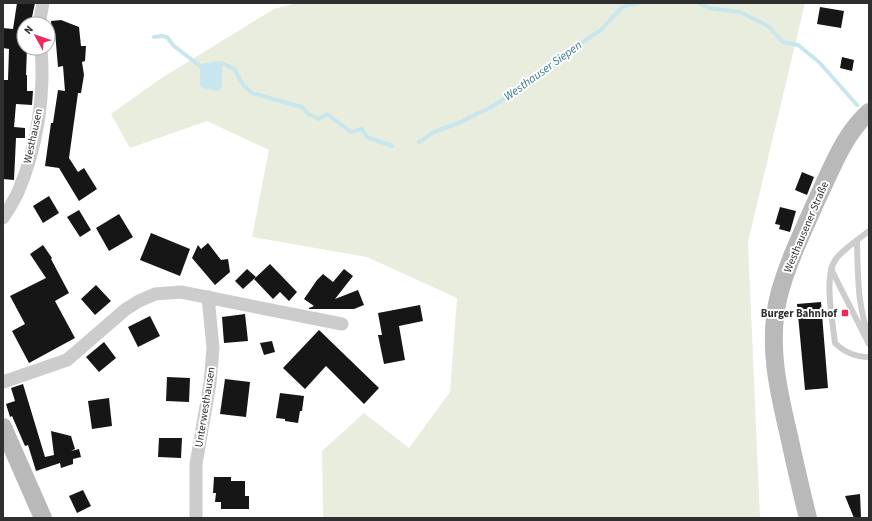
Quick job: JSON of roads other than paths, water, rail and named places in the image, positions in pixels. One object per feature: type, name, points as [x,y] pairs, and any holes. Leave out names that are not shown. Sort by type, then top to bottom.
[{"type":"main road","name":"Westhausener Straße","points":[[808,518],[778,390],[774,344],[778,304],[794,251],[833,165],[845,142],[869,112]]},
{"type":"main road","points":[[3,427],[44,518]]},
{"type":"street","points":[[40,16],[42,3]]},
{"type":"street","name":"Westhausen","points":[[3,218],[17,193],[26,170],[33,145],[41,98],[41,56]]},
{"type":"street","points":[[3,382],[68,360],[126,309],[155,294],[181,292],[342,324]]},
{"type":"street","name":"Unterwesthausen","points":[[196,518],[196,464],[210,383],[213,348],[208,297]]},
{"type":"lane","points":[[869,231],[833,262],[829,289],[835,344],[858,357],[869,357]]},
{"type":"lane","points":[[857,241],[858,291],[862,318],[869,337]]},
{"type":"lane","points":[[831,270],[869,344]]},
{"type":"water","points":[[222,63],[222,87],[218,91],[200,86],[200,66]]},
{"type":"waterway","name":"Westhauser Siepen","points":[[419,142],[434,132],[461,122],[486,110],[524,87],[552,62],[601,30],[622,7],[639,3]]},
{"type":"waterway","name":"Westhauser Siepen","points":[[699,3],[709,8],[740,12],[768,26],[783,42],[798,45],[819,62],[857,105]]},
{"type":"waterway","name":"Westhauser Siepen","points":[[154,37],[167,37],[174,46],[200,66],[222,63],[234,69],[244,86],[252,93],[302,107],[308,114],[319,119],[327,114],[351,132],[362,129],[367,137],[392,146]]},
{"type":"place","name":"Burger Bahnhof","points":[[845,313]]}]
